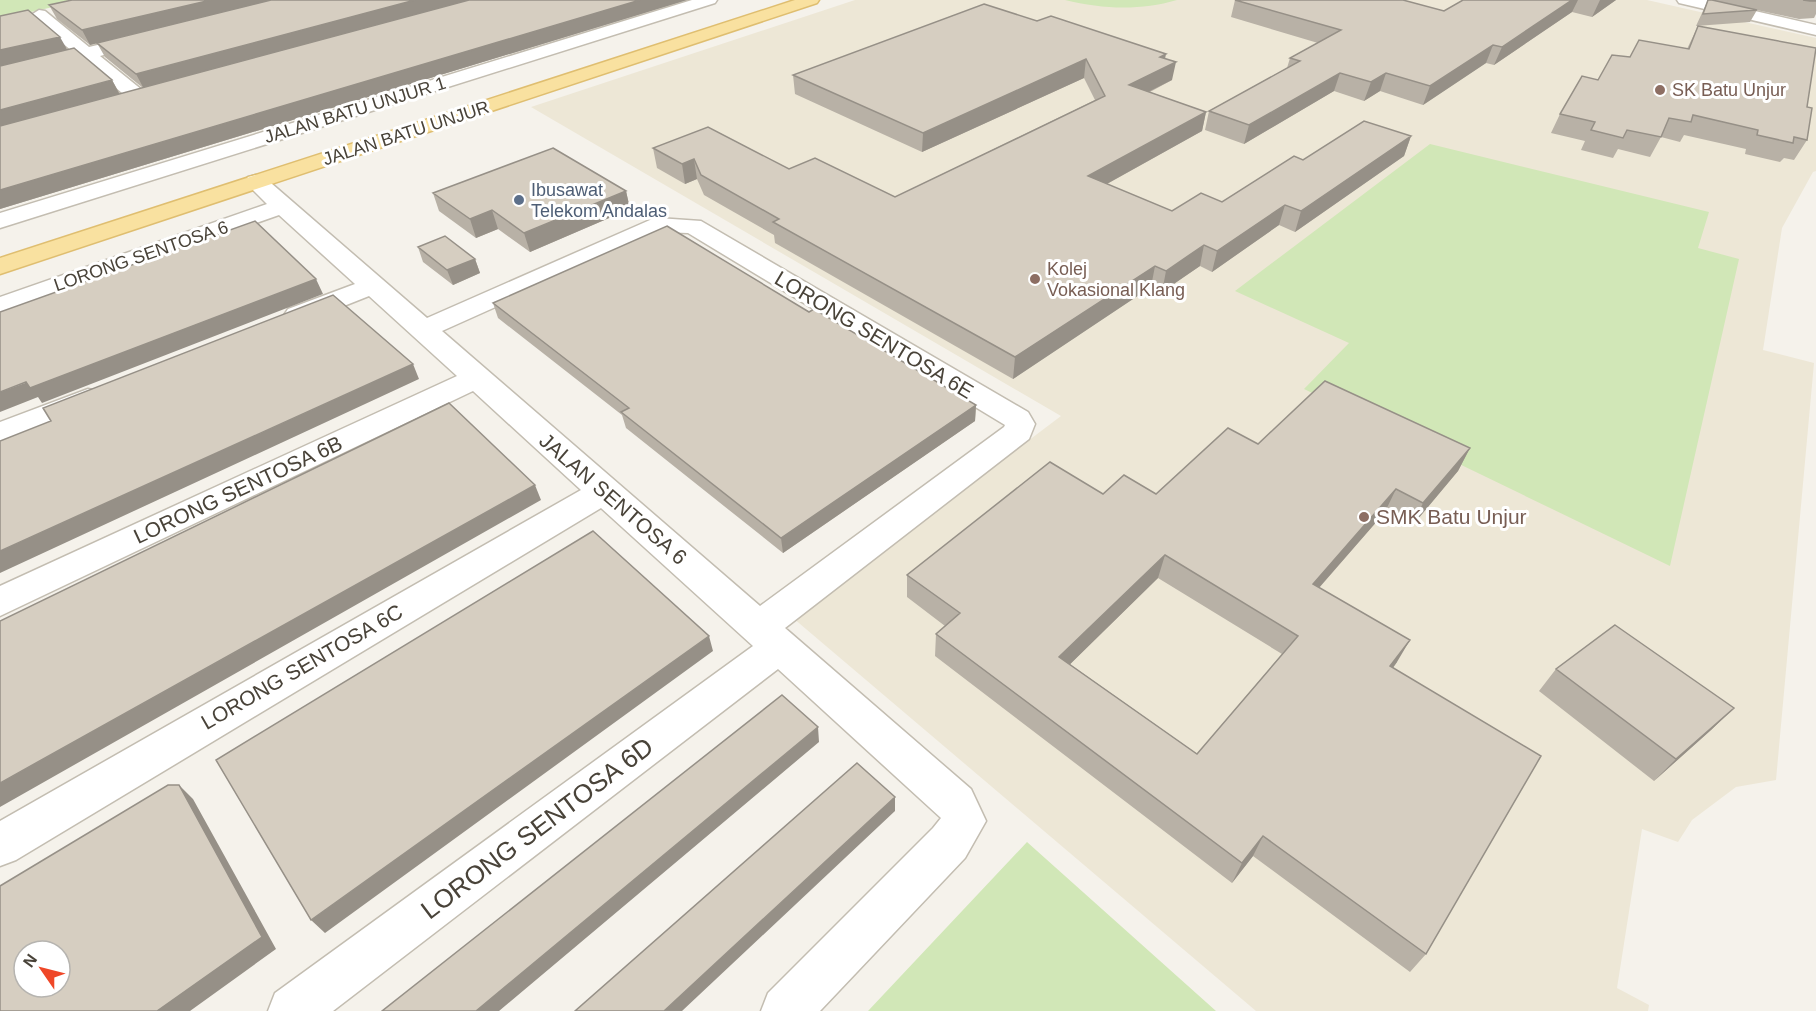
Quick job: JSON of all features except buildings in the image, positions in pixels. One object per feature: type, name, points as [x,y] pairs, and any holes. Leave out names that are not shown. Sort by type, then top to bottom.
[{"type":"main road","name":"JALAN BATU UNJUR","points":[[0,248],[769,0]]},
{"type":"main road","name":"JALAN BATU UNJUR","points":[[0,266],[811,0]]},
{"type":"street","name":"JALAN BATU UNJUR 1","points":[[0,221],[709,0]]},
{"type":"street","points":[[1684,0],[1816,30]]},
{"type":"street","points":[[19,19],[60,10]]},
{"type":"street","points":[[39,15],[140,98]]},
{"type":"street","points":[[0,75],[166,34]]},
{"type":"street","points":[[119,104],[163,92]]},
{"type":"street","name":"JALAN SENTOSA 6","points":[[256,182],[956,803],[963,822],[949,843],[786,1011]]},
{"type":"street","name":"LORONG SENTOSA 6","points":[[0,306],[282,206]]},
{"type":"street","name":"LORONG SENTOSA 6E","points":[[423,330],[658,225],[680,224],[693,226],[1017,419],[1020,424],[1018,432],[769,636]]},
{"type":"street","points":[[274,325],[372,286]]},
{"type":"street","name":"LORONG SENTOSA 6B","points":[[0,602],[477,378]]},
{"type":"street","points":[[0,433],[110,390]]},
{"type":"street","name":"LORONG SENTOSA 6C","points":[[0,845],[605,491]]},
{"type":"street","name":"LORONG SENTOSA 6D","points":[[293,1011],[769,636]]},
{"type":"shaded area","name":"SMK Batu Unjur","points":[[855,0],[1647,0],[1816,38],[1816,171],[1813,172],[1782,228],[1763,350],[1814,363],[1776,780],[1736,787],[1692,820],[1678,842],[1642,829],[1617,988],[1649,1005],[1648,1011],[1256,1011],[793,618],[1061,416],[531,107]]},
{"type":"green space","points":[[0,0],[84,0],[0,19]]},
{"type":"green space","points":[[1065,0],[1177,0],[1149,6],[1121,8]]},
{"type":"green space","points":[[1430,144],[1709,212],[1698,248],[1739,259],[1670,566],[1304,389],[1349,343],[1235,291]]},
{"type":"green space","points":[[1027,842],[1216,1011],[868,1011]]},
{"type":"place","name":"SK Batu Unjur","points":[[1660,90]]},
{"type":"place","name":"Ibusawat Telekom Andalas","points":[[519,200]]},
{"type":"place","name":"Kolej Vokasional Klang","points":[[1035,279]]},
{"type":"place","name":"SMK Batu Unjur","points":[[1364,517]]}]
